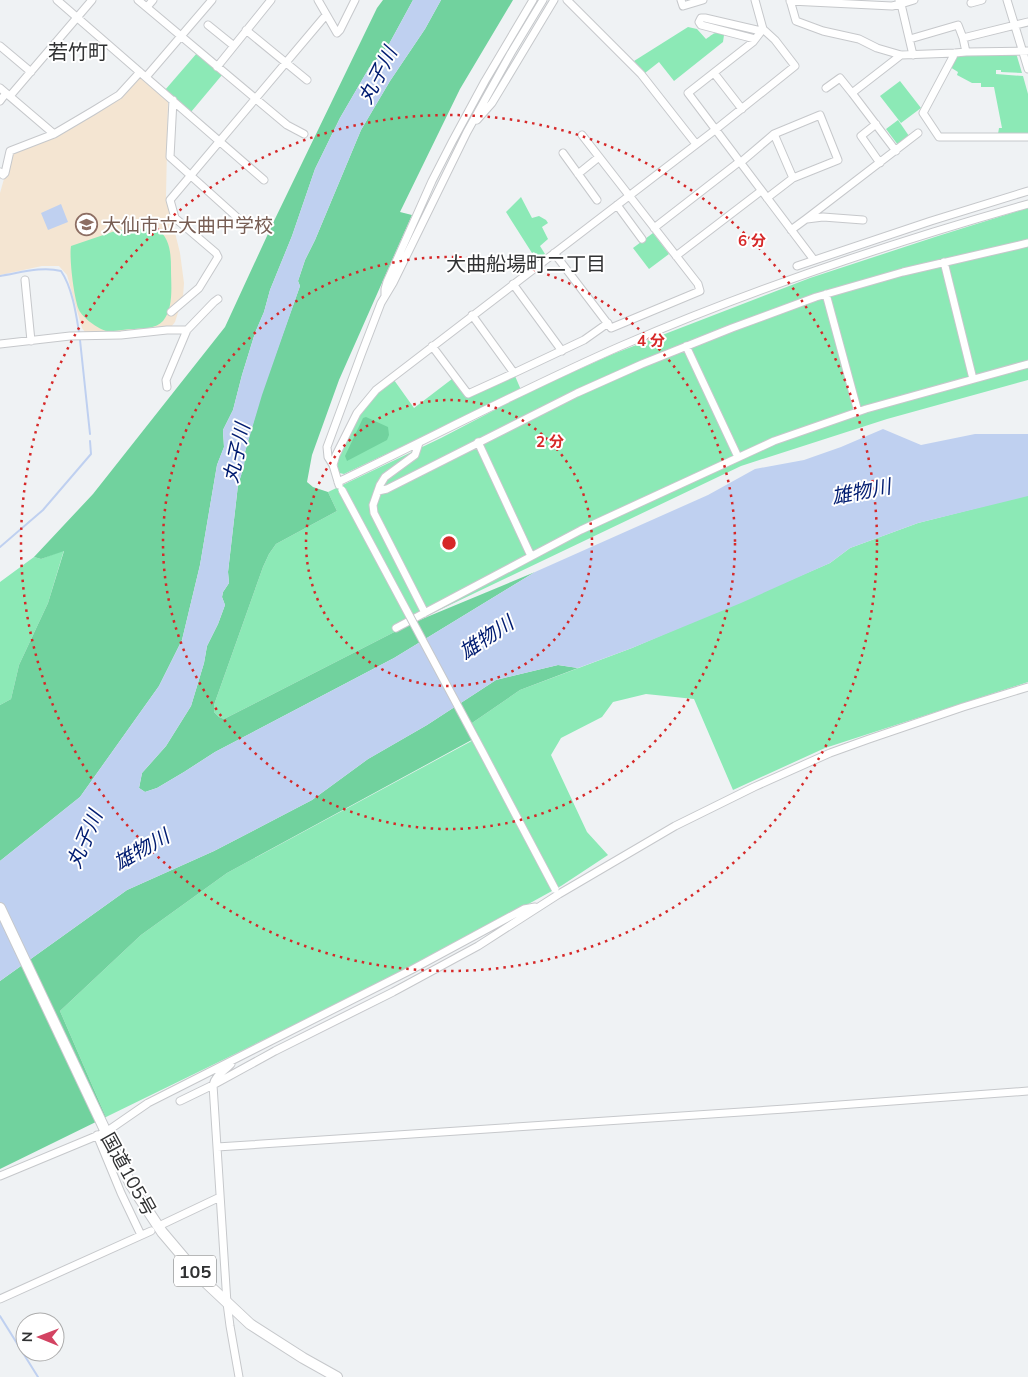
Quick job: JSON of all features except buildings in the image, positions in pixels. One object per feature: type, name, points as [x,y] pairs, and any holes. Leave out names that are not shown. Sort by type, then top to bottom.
[{"type":"highway","name":"国道105号","points":[[0,908],[100,1119],[102,1133],[131,1185],[162,1232],[201,1278],[250,1324],[302,1358],[337,1377]]},
{"type":"street","points":[[56,0],[264,180]]},
{"type":"street","points":[[0,101],[31,72],[92,0]]},
{"type":"street","points":[[138,0],[287,125],[304,134]]},
{"type":"street","points":[[147,7],[153,0]]},
{"type":"street","points":[[146,77],[212,0]]},
{"type":"street","points":[[318,0],[337,32],[340,30],[354,1]]},
{"type":"street","points":[[385,296],[386,282],[432,181],[469,109],[533,0]]},
{"type":"street","points":[[543,0],[467,132],[393,284],[381,303],[327,447],[328,457],[342,490],[557,892]]},
{"type":"street","points":[[467,132],[492,103],[554,0]]},
{"type":"street","points":[[567,0],[641,74],[696,144]]},
{"type":"street","points":[[681,0],[683,6],[703,0]]},
{"type":"street","points":[[755,0],[762,30]]},
{"type":"street","points":[[914,0],[900,2],[892,6],[827,1],[790,1],[796,21],[823,31],[858,39],[877,48],[901,55],[1025,50]]},
{"type":"street","points":[[971,3],[982,0]]},
{"type":"street","points":[[1007,0],[1025,50],[1028,69]]},
{"type":"street","points":[[217,67],[268,1]]},
{"type":"street","points":[[900,2],[913,55]]},
{"type":"street","points":[[171,312],[199,288],[218,257],[216,253],[175,218],[170,200],[326,15]]},
{"type":"street","points":[[333,465],[357,412],[376,390],[715,130],[795,66],[775,40],[762,30],[701,18],[699,22],[701,25],[755,39]]},
{"type":"street","points":[[963,38],[1028,22]]},
{"type":"street","points":[[208,25],[234,46]]},
{"type":"street","points":[[910,39],[958,25],[966,52]]},
{"type":"street","points":[[246,30],[307,80]]},
{"type":"street","points":[[762,30],[755,39],[688,93],[814,260]]},
{"type":"street","points":[[0,46],[31,72]]},
{"type":"street","points":[[955,53],[923,113],[939,137],[1028,136]]},
{"type":"street","points":[[852,93],[901,55]]},
{"type":"street","points":[[0,172],[3,175],[5,172],[10,151],[54,134],[119,95],[140,72]]},
{"type":"street","points":[[714,72],[742,109]]},
{"type":"street","points":[[826,88],[840,78],[896,151]]},
{"type":"street","points":[[0,88],[54,134]]},
{"type":"street","points":[[173,100],[170,157],[240,220]]},
{"type":"street","points":[[654,228],[774,134],[820,115],[838,160],[793,178],[767,198]]},
{"type":"street","points":[[876,124],[861,136],[880,162]]},
{"type":"street","points":[[791,230],[918,133]]},
{"type":"street","points":[[774,134],[793,178]]},
{"type":"street","points":[[554,253],[611,328],[700,291],[698,284],[582,135]]},
{"type":"street","points":[[563,153],[597,200]]},
{"type":"street","points":[[578,174],[599,157]]},
{"type":"street","points":[[676,256],[761,191]]},
{"type":"street","points":[[798,266],[931,221],[1028,191]]},
{"type":"street","points":[[338,482],[556,375],[707,310],[861,255],[976,218],[1028,204]]},
{"type":"street","points":[[616,205],[642,239]]},
{"type":"street","points":[[806,219],[822,217],[863,220]]},
{"type":"street","points":[[378,491],[577,393],[642,364],[732,328],[826,294],[903,272],[1028,243]]},
{"type":"street","points":[[944,262],[974,379]]},
{"type":"street","points":[[25,280],[31,341]]},
{"type":"street","points":[[513,284],[562,352]]},
{"type":"street","points":[[826,294],[858,412]]},
{"type":"street","points":[[167,387],[166,380],[187,330],[218,299]]},
{"type":"street","points":[[472,315],[514,373]]},
{"type":"street","points":[[432,346],[468,394],[562,352],[584,340],[608,323]]},
{"type":"street","points":[[0,344],[70,336],[121,335],[167,330],[187,330]]},
{"type":"street","points":[[686,346],[738,457]]},
{"type":"street","points":[[396,628],[581,530],[774,441],[858,412],[1028,364]]},
{"type":"street","points":[[478,442],[531,556]]},
{"type":"street","points":[[419,443],[415,455],[385,477],[373,505],[374,513],[425,613]]},
{"type":"street","points":[[180,1101],[393,992],[478,946],[540,906],[557,892],[675,826],[754,787],[830,753],[944,713],[1028,687]]},
{"type":"street","points":[[0,1176],[102,1133],[148,1103],[411,970],[524,909],[540,906]]},
{"type":"street","points":[[232,1060],[230,1065],[217,1076],[213,1085],[227,1303],[239,1377]]},
{"type":"street","points":[[217,1147],[775,1110],[1028,1091]]},
{"type":"street","points":[[102,1133],[121,1193],[141,1235]]},
{"type":"street","points":[[163,1224],[220,1197]]},
{"type":"street","points":[[0,1299],[151,1231]]},
{"type":"shaded area","name":"大仙市立大曲中学校","points":[[138,77],[141,77],[168,101],[166,196],[180,253],[184,283],[183,297],[175,322],[171,327],[109,333],[85,332],[82,328],[67,275],[59,266],[42,266],[0,275],[0,193],[11,154],[121,98]]},
{"type":"green space","points":[[383,0],[413,0],[388,46],[369,68],[340,118],[315,169],[292,236],[270,290],[242,375],[233,410],[223,430],[224,447],[217,465],[200,565],[182,640],[159,686],[80,797],[0,861],[0,705],[11,699],[19,665],[48,603],[64,551],[41,559],[34,557],[93,494],[225,327],[273,223],[377,8]]},
{"type":"green space","points":[[441,0],[513,0],[460,89],[400,212],[412,215],[339,380],[312,455],[307,482],[313,487],[328,492],[337,511],[276,544],[269,554],[214,705],[214,712],[224,719],[410,624],[535,572],[394,658],[215,752],[157,788],[145,792],[139,788],[142,773],[166,746],[191,706],[207,646],[225,605],[222,597],[229,583],[228,572],[238,485],[244,466],[245,452],[261,395],[300,286],[298,281],[305,260],[361,130],[390,81],[425,29]]},
{"type":"green space","points":[[688,27],[697,29],[706,39],[715,33],[724,35],[723,42],[674,81],[659,62],[645,73],[634,61]]},
{"type":"green space","points":[[197,53],[222,75],[191,112],[165,90]]},
{"type":"green space","points":[[1016,53],[1022,73],[996,70],[996,74],[1023,76],[1028,94],[1028,134],[998,134],[999,128],[1002,128],[994,87],[981,87],[981,83],[972,83],[957,75],[958,72],[950,67],[956,56],[959,55]]},
{"type":"green space","points":[[900,81],[921,108],[901,123],[880,96]]},
{"type":"green space","points":[[898,120],[909,136],[898,145],[886,129]]},
{"type":"green space","points":[[521,197],[532,218],[539,216],[548,223],[542,227],[548,239],[540,246],[545,254],[539,258],[534,252],[532,253],[506,212]]},
{"type":"green space","points":[[1028,208],[1028,380],[887,419],[741,466],[410,624],[224,719],[214,712],[214,705],[269,554],[276,544],[337,511],[328,492],[441,438],[533,390],[613,354],[810,278]]},
{"type":"green space","points":[[156,228],[164,236],[170,251],[171,296],[167,316],[160,324],[149,328],[110,331],[95,326],[81,313],[75,297],[72,278],[71,246],[118,230]]},
{"type":"green space","points":[[653,233],[669,254],[649,269],[633,248]]},
{"type":"green space","points":[[515,376],[521,390],[344,474],[339,473],[340,456],[356,421],[370,401],[394,380],[414,408],[452,379],[467,398]]},
{"type":"green space","points":[[366,417],[388,427],[389,435],[387,440],[347,461],[345,456],[363,418]]},
{"type":"green space","points":[[1028,495],[1028,682],[825,748],[733,790],[694,699],[646,694],[613,702],[602,717],[561,738],[551,755],[587,832],[608,855],[561,886],[425,961],[106,1117],[60,1011],[141,935],[227,873],[479,737],[472,723],[520,690],[632,648],[830,563],[850,548],[918,523]]},
{"type":"green space","points":[[64,550],[48,603],[19,665],[11,699],[0,705],[0,582],[34,557],[41,559]]},
{"type":"green space","points":[[558,665],[578,668],[520,690],[472,723],[479,736],[227,873],[141,935],[60,1011],[106,1117],[0,1169],[0,981],[127,890],[214,851],[312,800],[368,759],[427,725],[496,680]]},
{"type":"water","points":[[413,0],[441,0],[425,29],[390,81],[361,130],[305,260],[298,281],[300,286],[262,395],[245,452],[244,466],[238,485],[228,572],[229,583],[222,597],[225,605],[207,646],[191,706],[166,746],[142,773],[139,788],[145,792],[157,788],[215,752],[394,658],[535,572],[708,495],[755,469],[804,460],[883,429],[921,445],[975,434],[1028,434],[1028,496],[918,523],[850,548],[830,563],[741,603],[578,668],[558,665],[496,680],[427,725],[368,759],[312,800],[214,851],[127,890],[0,981],[0,861],[80,797],[159,686],[182,640],[200,565],[217,465],[224,447],[223,430],[233,410],[242,375],[270,290],[292,236],[315,169],[340,118],[369,68],[388,46]]},
{"type":"water","points":[[61,204],[68,222],[48,230],[41,213]]},
{"type":"waterway","points":[[0,276],[46,269],[61,271],[71,292],[79,332]]},
{"type":"waterway","points":[[80,340],[90,434]]},
{"type":"waterway","points":[[0,547],[43,510],[91,454],[90,441]]},
{"type":"waterway","points":[[0,1316],[38,1377]]},
{"type":"place","name":"大仙市立大曲中学校","points":[[86,225]]},
{"type":"district","name":"若竹町","points":[[78,51]]},
{"type":"district","name":"大曲船場町二丁目","points":[[526,263]]},
{"type":"water label","name":"丸子川","points":[[377,75]]},
{"type":"water label","name":"丸子川","points":[[236,453]]},
{"type":"water label","name":"雄物川","points":[[861,491]]},
{"type":"water label","name":"雄物川","points":[[486,637]]},
{"type":"water label","name":"丸子川","points":[[84,839]]},
{"type":"water label","name":"雄物川","points":[[141,849]]}]
